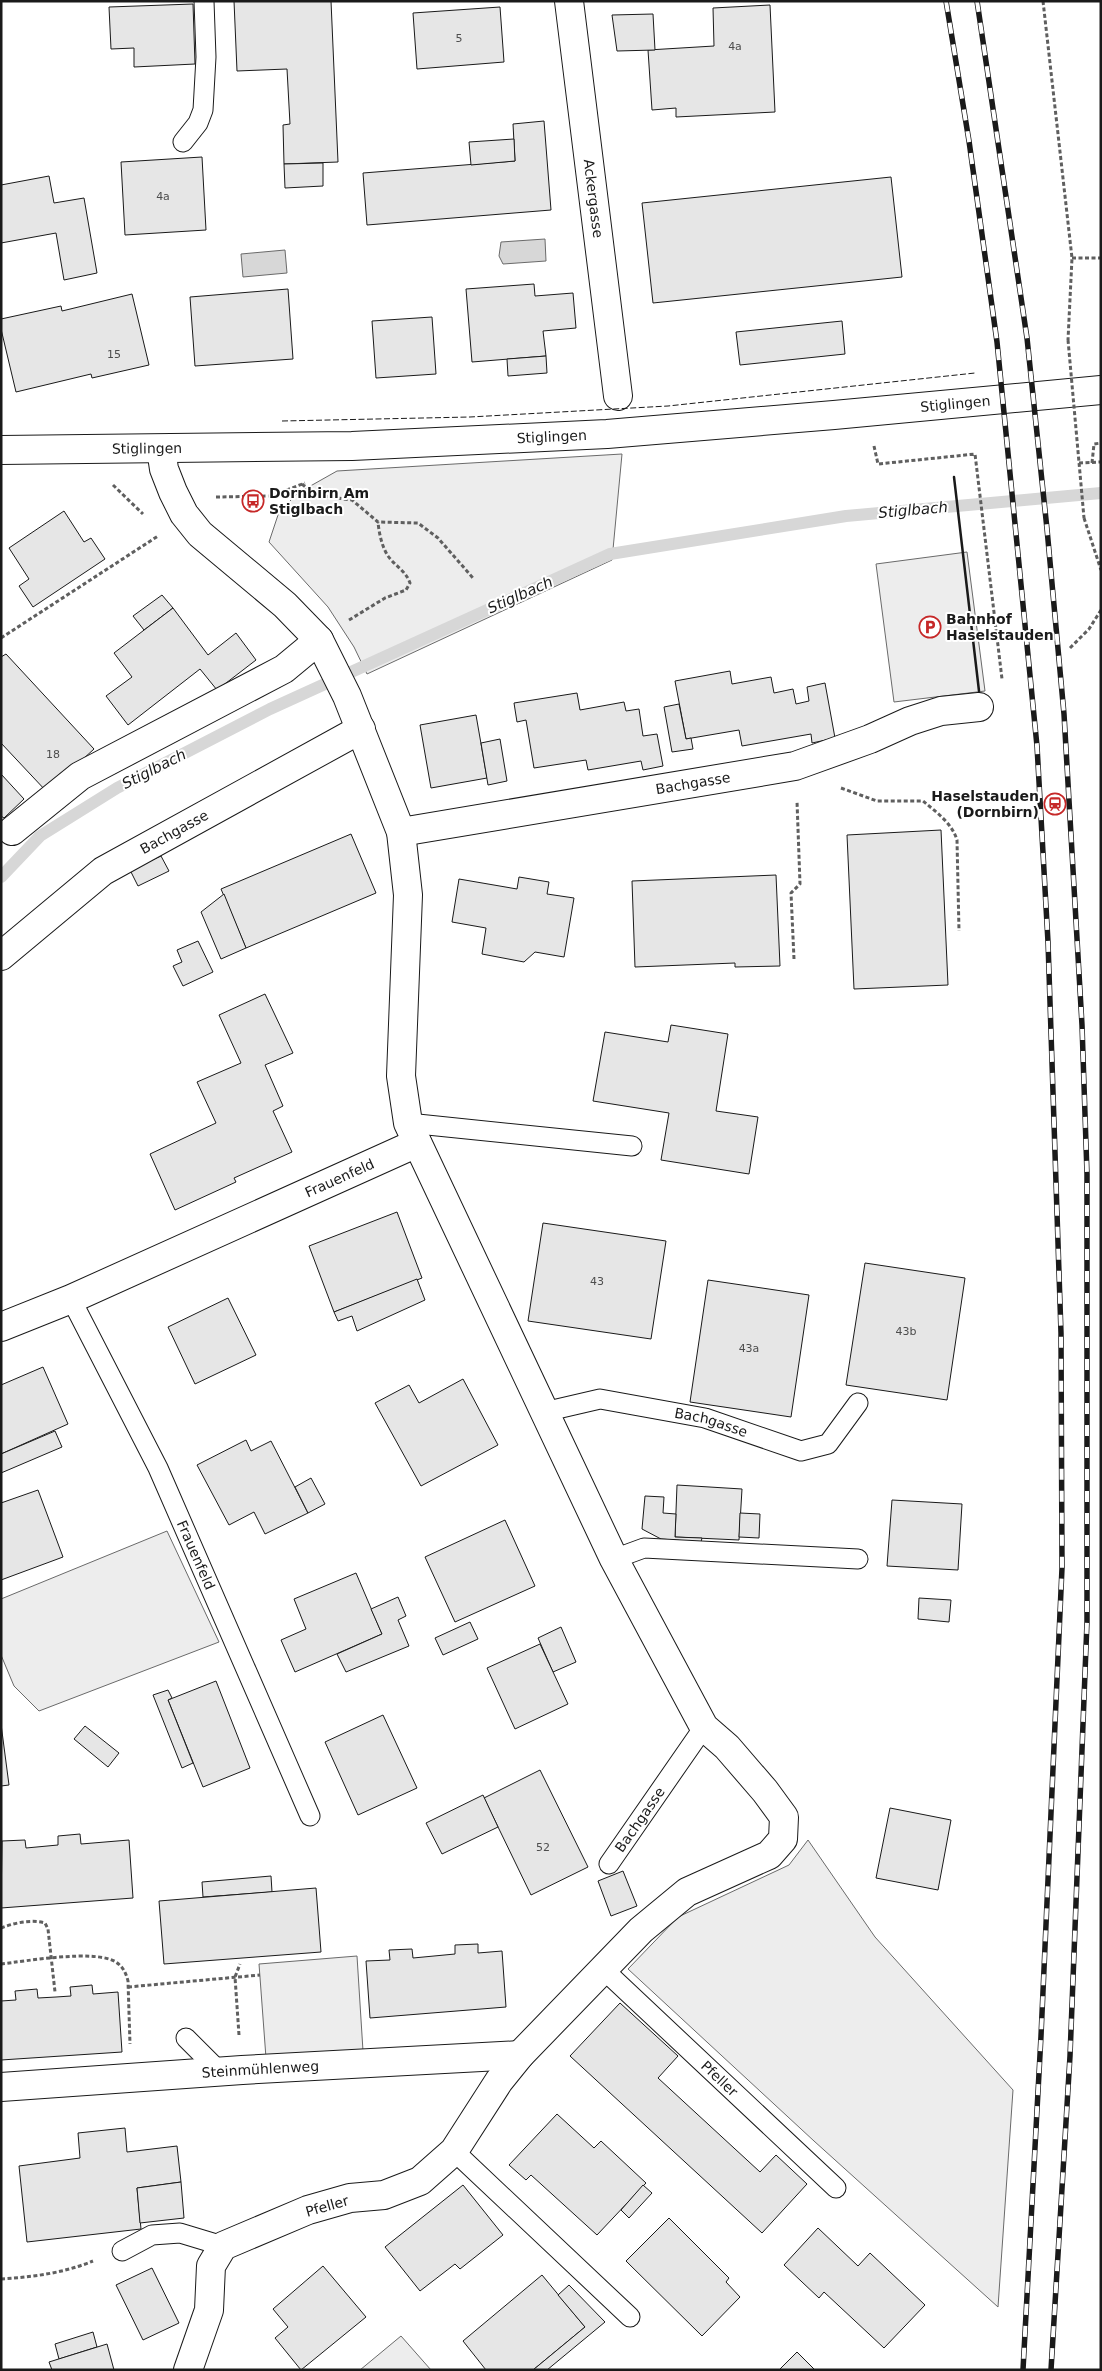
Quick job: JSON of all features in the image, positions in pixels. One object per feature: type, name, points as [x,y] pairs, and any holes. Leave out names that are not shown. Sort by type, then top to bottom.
[{"type":"street","name":"Ackergasse","points":[[569,1],[618,396]]},
{"type":"street","name":"Stiglingen","points":[[1,450],[352,446],[607,434],[1101,390]]},
{"type":"street","points":[[161,449],[164,469],[184,514],[200,534],[285,605],[324,652],[347,696],[401,832],[408,894],[401,1076],[412,1133],[614,1559],[704,1727]]},
{"type":"street","points":[[12,831],[80,776],[284,669],[324,652]]},
{"type":"street","name":"Bachgasse","points":[[401,832],[806,763],[910,721],[941,704],[979,707]]},
{"type":"street","name":"Bachgasse","points":[[1,956],[103,871],[361,729]]},
{"type":"street","name":"Frauenfeld","points":[[1,1327],[71,1299],[412,1133]]},
{"type":"street","name":"Pfeller","points":[[223,2246],[308,2210],[350,2198],[384,2195],[420,2181],[454,2151],[499,2081],[520,2055],[641,1930],[687,1892],[768,1855],[783,1839],[784,1817],[765,1791],[727,1747],[704,1727]]},
{"type":"street","name":"Steinmühlenweg","points":[[1,2087],[231,2071],[331,2059],[520,2055]]},
{"type":"street","points":[[188,2370],[209,2310],[211,2266],[223,2246]]},
{"type":"lane","points":[[183,142],[198,123],[203,110],[206,57],[204,1]]},
{"type":"lane","points":[[412,1133],[632,1146]]},
{"type":"lane","name":"Frauenfeld","points":[[71,1299],[158,1468],[310,1816]]},
{"type":"lane","name":"Bachgasse","points":[[544,1412],[600,1399],[705,1418],[801,1451],[828,1444],[858,1403]]},
{"type":"lane","points":[[614,1559],[644,1548],[858,1559]]},
{"type":"lane","name":"Bachgasse","points":[[609,1864],[704,1727]]},
{"type":"lane","name":"Pfeller","points":[[603,1969],[836,2188]]},
{"type":"lane","points":[[186,2038],[231,2071]]},
{"type":"lane","points":[[454,2151],[630,2317]]},
{"type":"lane","points":[[122,2251],[152,2235],[180,2233],[223,2246]]},
{"type":"path","points":[[1043,1],[1072,258],[1068,340],[1084,518],[1101,569]]},
{"type":"path","points":[[1072,258],[1101,258]]},
{"type":"path","points":[[1061,356],[1071,356]]},
{"type":"path","points":[[1092,463],[1094,444],[1101,443]]},
{"type":"path","points":[[873,444],[878,464],[975,454],[1003,685]]},
{"type":"path","points":[[1079,463],[1101,462]]},
{"type":"path","points":[[295,479],[310,491],[329,497],[352,500],[378,522],[418,523],[438,538],[473,578]]},
{"type":"path","points":[[1,638],[163,534],[184,514],[214,497],[271,496],[302,484]]},
{"type":"path","points":[[324,652],[363,610],[406,590],[410,583],[408,576],[387,555],[378,522]]},
{"type":"path","points":[[1070,648],[1089,629],[1101,610]]},
{"type":"path","points":[[806,763],[837,786],[877,801],[923,801],[946,821],[957,840],[960,931]]},
{"type":"path","points":[[794,959],[791,893],[800,884],[806,763]]},
{"type":"path","points":[[1,1928],[11,1924],[37,1920],[45,1923],[48,1930],[55,1992]]},
{"type":"path","points":[[1,1964],[82,1956],[107,1958],[116,1962],[125,1972],[128,1987],[130,2077]]},
{"type":"path","points":[[231,2071],[235,1977],[240,1964]]},
{"type":"path","points":[[128,1987],[260,1975]]},
{"type":"path","points":[[1,2279],[36,2276],[77,2268],[122,2251]]},
{"type":"shaded area","points":[[545,239],[546,261],[503,264],[499,256],[501,242]]},
{"type":"shaded area","points":[[285,250],[287,273],[243,277],[241,254]]},
{"type":"shaded area","points":[[622,454],[612,560],[367,674],[354,647],[328,607],[269,542],[279,512],[298,493],[337,471]]},
{"type":"shaded area","name":"Bahnhof Haselstauden","points":[[967,552],[985,691],[894,702],[876,564]]},
{"type":"shaded area","points":[[167,1531],[219,1642],[39,1711],[14,1686],[1,1655],[1,1599]]},
{"type":"shaded area","points":[[808,1840],[875,1937],[1013,2090],[998,2307],[814,2141],[628,1969],[678,1917],[789,1865]]},
{"type":"shaded area","points":[[357,1956],[363,2051],[266,2058],[259,1964]]},
{"type":"shaded area","points":[[401,2336],[431,2370],[360,2370]]},
{"type":"building","points":[[234,1],[331,1],[338,162],[284,164],[283,125],[290,124],[287,69],[237,71]]},
{"type":"building","points":[[193,4],[195,64],[134,67],[134,48],[111,49],[109,7]]},
{"type":"building","points":[[770,5],[775,112],[676,117],[676,108],[652,110],[648,50],[714,46],[713,8]]},
{"type":"building","points":[[500,7],[504,62],[417,69],[413,13]]},
{"type":"building","points":[[653,14],[655,50],[617,51],[612,15]]},
{"type":"building","points":[[544,121],[551,210],[367,225],[363,173],[515,161],[513,124]]},
{"type":"building","points":[[514,139],[515,161],[471,165],[469,142]]},
{"type":"building","points":[[202,157],[206,230],[125,235],[121,162]]},
{"type":"building","points":[[323,163],[323,186],[285,188],[284,164]]},
{"type":"building","points":[[49,176],[54,203],[84,198],[97,273],[64,280],[56,233],[1,243],[1,185]]},
{"type":"building","points":[[891,177],[902,277],[653,303],[642,203]]},
{"type":"building","points":[[534,284],[535,296],[573,293],[576,328],[543,331],[546,356],[472,362],[466,289]]},
{"type":"building","points":[[288,289],[293,359],[195,366],[190,297]]},
{"type":"building","points":[[132,294],[149,365],[92,378],[91,374],[16,392],[1,329],[1,319],[61,306],[62,311]]},
{"type":"building","points":[[432,317],[436,374],[376,378],[372,321]]},
{"type":"building","points":[[842,321],[845,354],[740,365],[736,332]]},
{"type":"building","points":[[546,356],[547,373],[508,376],[507,359]]},
{"type":"building","points":[[64,511],[84,542],[91,538],[105,559],[33,607],[19,586],[29,579],[9,548]]},
{"type":"building","points":[[162,595],[173,608],[144,630],[133,616]]},
{"type":"building","points":[[173,608],[208,655],[236,633],[256,660],[217,690],[200,669],[128,725],[106,696],[132,677],[114,653]]},
{"type":"building","points":[[6,654],[94,749],[47,792],[1,743],[1,657]]},
{"type":"building","points":[[730,671],[732,684],[771,677],[774,693],[793,689],[796,704],[809,701],[807,687],[825,683],[835,738],[812,743],[811,734],[742,746],[739,730],[686,739],[675,681]]},
{"type":"building","points":[[577,693],[580,710],[624,702],[626,711],[639,709],[643,736],[657,734],[663,766],[643,770],[641,761],[588,770],[586,760],[534,768],[526,720],[517,722],[514,703]]},
{"type":"building","points":[[679,704],[686,739],[691,738],[693,749],[672,752],[664,707]]},
{"type":"building","points":[[476,715],[487,778],[431,788],[420,725]]},
{"type":"building","points":[[500,739],[507,781],[488,785],[481,743]]},
{"type":"building","points":[[1,774],[24,799],[4,818],[1,816]]},
{"type":"building","points":[[941,830],[948,985],[854,989],[847,835]]},
{"type":"building","points":[[351,834],[376,893],[246,948],[221,889]]},
{"type":"building","points":[[161,856],[169,871],[138,886],[130,870]]},
{"type":"building","points":[[776,875],[780,966],[735,967],[735,963],[635,967],[632,881]]},
{"type":"building","points":[[519,877],[549,882],[547,894],[574,898],[564,957],[535,952],[524,962],[482,954],[486,928],[452,922],[459,879],[517,889]]},
{"type":"building","points":[[224,894],[246,948],[221,959],[201,912]]},
{"type":"building","points":[[198,941],[213,972],[183,986],[173,966],[182,962],[177,950]]},
{"type":"building","points":[[265,994],[293,1053],[265,1065],[283,1106],[273,1111],[292,1152],[234,1178],[236,1182],[175,1210],[150,1154],[216,1123],[197,1082],[241,1063],[219,1015]]},
{"type":"building","points":[[671,1025],[728,1034],[716,1111],[758,1117],[749,1174],[661,1160],[669,1113],[593,1101],[605,1032],[668,1042]]},
{"type":"building","points":[[397,1212],[422,1278],[334,1312],[309,1246]]},
{"type":"building","points":[[543,1223],[666,1241],[651,1339],[528,1321]]},
{"type":"building","points":[[865,1263],[965,1278],[947,1400],[846,1385]]},
{"type":"building","points":[[417,1279],[425,1300],[357,1331],[352,1316],[338,1321],[334,1312]]},
{"type":"building","points":[[708,1280],[809,1295],[791,1417],[690,1402]]},
{"type":"building","points":[[228,1298],[256,1355],[195,1384],[168,1327]]},
{"type":"building","points":[[43,1367],[68,1424],[1,1454],[1,1385]]},
{"type":"building","points":[[463,1379],[498,1445],[421,1486],[375,1403],[409,1385],[419,1403]]},
{"type":"building","points":[[55,1431],[62,1447],[1,1473],[1,1454]]},
{"type":"building","points":[[246,1440],[251,1451],[271,1441],[308,1513],[265,1534],[254,1512],[229,1525],[197,1465]]},
{"type":"building","points":[[311,1478],[325,1504],[308,1513],[295,1487]]},
{"type":"building","points":[[677,1485],[742,1489],[739,1540],[675,1537]]},
{"type":"building","points":[[38,1490],[63,1557],[1,1580],[1,1503]]},
{"type":"building","points":[[645,1496],[664,1497],[663,1513],[676,1514],[675,1537],[702,1538],[701,1542],[661,1539],[642,1529]]},
{"type":"building","points":[[892,1500],[962,1504],[958,1570],[887,1566]]},
{"type":"building","points":[[740,1513],[760,1514],[759,1538],[739,1537]]},
{"type":"building","points":[[505,1520],[535,1586],[455,1622],[425,1557]]},
{"type":"building","points":[[356,1573],[382,1634],[295,1672],[281,1640],[306,1629],[294,1599]]},
{"type":"building","points":[[398,1597],[406,1616],[398,1620],[409,1646],[346,1672],[337,1654],[382,1634],[371,1609]]},
{"type":"building","points":[[919,1598],[951,1600],[949,1622],[918,1619]]},
{"type":"building","points":[[470,1622],[478,1639],[443,1655],[435,1638]]},
{"type":"building","points":[[561,1627],[576,1662],[553,1672],[538,1638]]},
{"type":"building","points":[[540,1644],[568,1704],[515,1729],[487,1668]]},
{"type":"building","points":[[216,1681],[250,1768],[203,1787],[168,1700]]},
{"type":"building","points":[[168,1690],[172,1698],[168,1700],[193,1763],[182,1768],[153,1695]]},
{"type":"building","points":[[383,1715],[417,1788],[358,1815],[325,1742]]},
{"type":"building","points":[[1,1724],[9,1785],[1,1786]]},
{"type":"building","points":[[85,1726],[119,1753],[108,1767],[74,1739]]},
{"type":"building","points":[[540,1770],[588,1867],[531,1895],[484,1798]]},
{"type":"building","points":[[483,1795],[498,1827],[442,1854],[426,1823]]},
{"type":"building","points":[[890,1808],[951,1820],[938,1890],[876,1878]]},
{"type":"building","points":[[80,1834],[81,1844],[129,1840],[133,1898],[1,1908],[2,1841],[25,1840],[26,1848],[58,1845],[58,1836]]},
{"type":"building","points":[[623,1871],[637,1906],[611,1916],[598,1881]]},
{"type":"building","points":[[271,1876],[272,1892],[203,1897],[202,1882]]},
{"type":"building","points":[[316,1888],[321,1952],[164,1964],[159,1901]]},
{"type":"building","points":[[478,1944],[478,1953],[502,1951],[506,2007],[370,2018],[366,1961],[390,1960],[389,1950],[412,1949],[413,1958],[455,1954],[455,1945]]},
{"type":"building","points":[[92,1985],[93,1994],[118,1992],[122,2052],[1,2060],[1,2001],[16,2000],[15,1991],[37,1989],[38,1998],[71,1996],[70,1987]]},
{"type":"building","points":[[620,2003],[678,2056],[658,2078],[760,2172],[776,2155],[807,2184],[762,2233],[570,2056]]},
{"type":"building","points":[[557,2114],[594,2148],[601,2141],[646,2183],[597,2235],[531,2175],[526,2180],[509,2165]]},
{"type":"building","points":[[125,2128],[127,2152],[177,2146],[181,2182],[137,2188],[141,2229],[27,2242],[19,2166],[80,2158],[78,2133]]},
{"type":"building","points":[[181,2182],[184,2218],[140,2223],[137,2188]]},
{"type":"building","points":[[463,2185],[503,2235],[460,2269],[455,2264],[420,2291],[385,2247]]},
{"type":"building","points":[[643,2185],[652,2193],[629,2218],[621,2210]]},
{"type":"building","points":[[669,2218],[729,2278],[726,2282],[740,2297],[702,2336],[626,2261]]},
{"type":"building","points":[[818,2228],[858,2266],[870,2253],[925,2305],[884,2348],[824,2292],[819,2298],[784,2265]]},
{"type":"building","points":[[323,2266],[366,2317],[301,2370],[275,2338],[288,2327],[273,2309]]},
{"type":"building","points":[[152,2268],[179,2323],[143,2340],[116,2285]]},
{"type":"building","points":[[542,2275],[585,2327],[533,2370],[486,2370],[463,2341]]},
{"type":"building","points":[[569,2285],[605,2322],[547,2370],[533,2370],[585,2327],[558,2295]]},
{"type":"building","points":[[93,2332],[97,2347],[59,2359],[55,2344]]},
{"type":"building","points":[[107,2344],[114,2370],[52,2370],[49,2362]]},
{"type":"building","points":[[797,2352],[815,2370],[779,2370]]},
{"type":"waterway","name":"Stiglbach","points":[[1,877],[40,836],[117,788],[270,709],[610,554],[846,516],[1101,493]]},
{"type":"railway","points":[[946,1],[969,141],[997,342],[1037,746],[1048,942],[1061,1333],[1062,1568],[1041,2036],[1023,2370]]},
{"type":"railway","points":[[977,1],[1027,338],[1047,529],[1064,714],[1082,1025],[1087,1174],[1087,1622],[1070,2056],[1051,2370]]},
{"type":"fence","points":[[282,421],[470,417],[668,406],[975,373]]},
{"type":"wall","points":[[954,477],[979,691]]},
{"type":"place","name":"Dornbirn Am Stiglbach","points":[[253,501]]},
{"type":"place","name":"Bahnhof Haselstauden","points":[[930,627]]},
{"type":"place","name":"Haselstauden (Dornbirn)","points":[[1055,804]]}]
